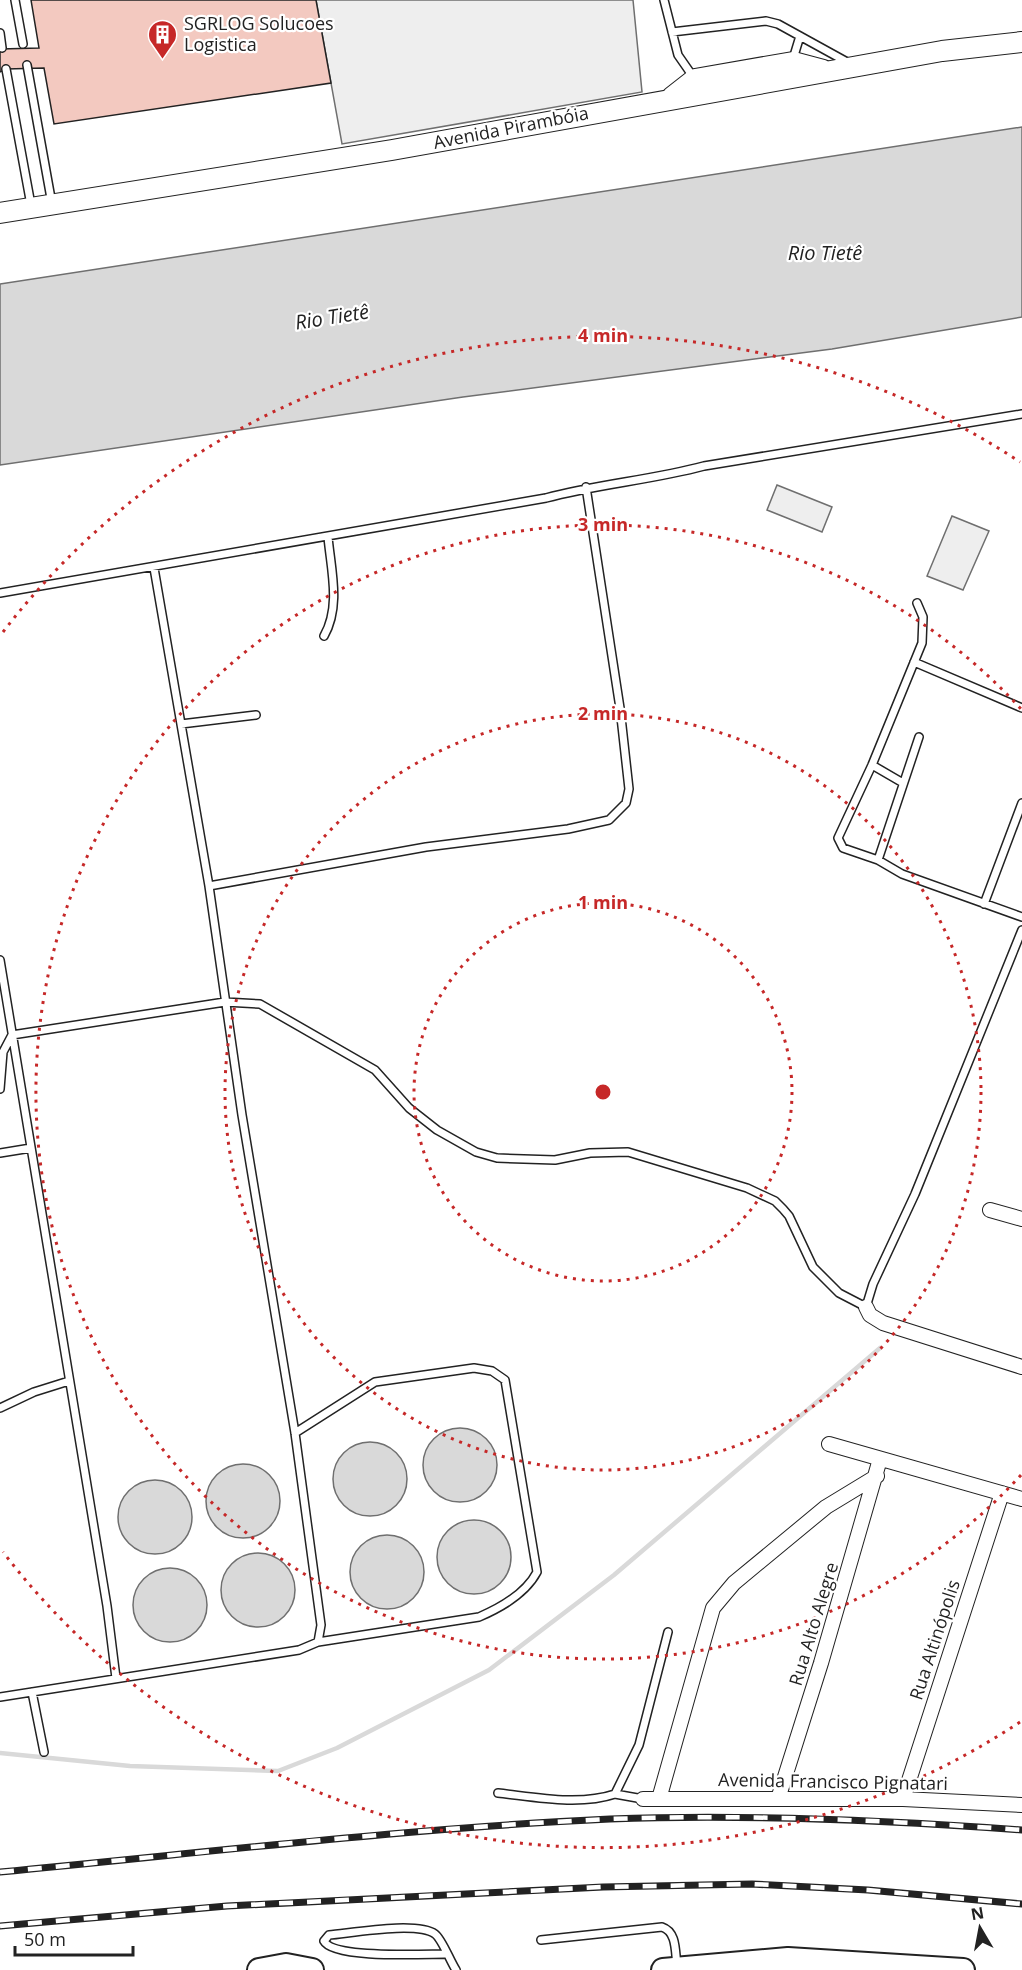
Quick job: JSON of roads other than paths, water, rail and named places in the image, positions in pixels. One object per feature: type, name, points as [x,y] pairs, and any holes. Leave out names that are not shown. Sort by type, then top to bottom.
[{"type":"main road","name":"Avenida Pirambóia","points":[[0,213],[393,150],[670,98],[942,51],[1022,42]]},
{"type":"main road","points":[[670,98],[694,79],[793,62],[827,72]]},
{"type":"main road","points":[[258,1970],[286,1965],[312,1970]]},
{"type":"main road","points":[[670,1969],[789,1965],[963,1970]]},
{"type":"street","points":[[990,1210],[1022,1220]]},
{"type":"street","points":[[866,1307],[870,1315],[883,1323],[1022,1367]]},
{"type":"street","points":[[829,1444],[1022,1499]]},
{"type":"street","name":"Rua Alto Alegre","points":[[778,1799],[877,1476],[880,1459]]},
{"type":"street","points":[[659,1799],[713,1608],[734,1583],[826,1507],[877,1476]]},
{"type":"street","name":"Rua Altinópolis","points":[[903,1799],[1002,1493]]},
{"type":"street","name":"Avenida Francisco Pignatari","points":[[643,1799],[903,1799],[1022,1805]]},
{"type":"lane","points":[[15,0],[23,44]]},
{"type":"lane","points":[[664,0],[678,55],[694,79]]},
{"type":"lane","points":[[672,32],[766,21],[778,24],[856,67]]},
{"type":"lane","points":[[0,33],[2,48]]},
{"type":"lane","points":[[793,62],[800,36]]},
{"type":"lane","points":[[27,65],[52,204]]},
{"type":"lane","points":[[6,69],[31,208]]},
{"type":"lane","points":[[0,593],[546,498],[586,488],[665,477],[704,466],[1022,414]]},
{"type":"lane","points":[[209,886],[426,847],[568,830],[609,820],[626,803],[629,789],[620,708],[586,488]]},
{"type":"lane","points":[[324,636],[333,620],[334,601],[328,537]]},
{"type":"lane","points":[[154,568],[209,886],[225,1002],[295,1433],[319,1598],[321,1625],[318,1642]]},
{"type":"lane","points":[[917,603],[923,617],[922,643],[872,765],[838,838],[843,848],[878,860],[902,874],[1022,917]]},
{"type":"lane","points":[[914,662],[1022,708]]},
{"type":"lane","points":[[181,724],[256,715]]},
{"type":"lane","points":[[878,860],[920,737]]},
{"type":"lane","points":[[872,765],[903,783]]},
{"type":"lane","points":[[984,904],[1022,803]]},
{"type":"lane","points":[[12,1035],[225,1002],[260,1004],[375,1070],[409,1108],[437,1130],[476,1152],[497,1158],[555,1160],[590,1153],[628,1152],[747,1188],[775,1201],[789,1216],[813,1267],[839,1293],[866,1307],[873,1284],[915,1194],[1022,930]]},
{"type":"lane","points":[[0,960],[107,1606],[116,1678]]},
{"type":"lane","points":[[0,1089],[3,1052],[12,1035]]},
{"type":"lane","points":[[0,1153],[31,1148]]},
{"type":"lane","points":[[0,1697],[263,1657],[299,1650],[318,1642],[479,1617],[497,1609],[532,1581],[537,1572],[505,1380],[492,1371],[474,1368],[375,1382],[295,1433]]},
{"type":"lane","points":[[0,1407],[34,1392],[69,1381]]},
{"type":"lane","points":[[615,1794],[639,1745],[668,1632]]},
{"type":"lane","points":[[32,1692],[44,1752]]},
{"type":"lane","points":[[498,1792],[555,1799],[602,1798],[615,1794],[643,1799]]},
{"type":"lane","points":[[541,1940],[662,1927],[668,1929],[673,1937],[670,1969]]},
{"type":"lane","points":[[445,1954],[345,1952],[329,1947],[324,1941],[329,1935],[419,1929],[434,1933],[439,1938],[445,1954],[456,1970]]},
{"type":"water","name":"Rio Tietê","points":[[1022,127],[1022,317],[832,349],[463,397],[0,465],[0,284]]},
{"type":"water","points":[[460,1428],[474,1431],[486,1439],[494,1451],[497,1465],[494,1479],[486,1491],[474,1499],[460,1502],[446,1499],[434,1491],[426,1479],[423,1465],[426,1451],[434,1439],[446,1431]]},
{"type":"water","points":[[370,1442],[384,1445],[396,1453],[404,1465],[407,1479],[404,1493],[396,1505],[384,1513],[370,1516],[356,1513],[344,1505],[336,1493],[333,1479],[336,1465],[344,1453],[356,1445]]},
{"type":"water","points":[[243,1464],[257,1467],[269,1475],[277,1487],[280,1501],[277,1515],[269,1527],[257,1535],[243,1538],[229,1535],[217,1527],[209,1515],[206,1501],[209,1487],[217,1475],[229,1467]]},
{"type":"water","points":[[155,1480],[169,1483],[181,1491],[189,1503],[192,1517],[189,1531],[181,1543],[169,1551],[155,1554],[141,1551],[129,1543],[121,1531],[118,1517],[121,1503],[129,1491],[141,1483]]},
{"type":"water","points":[[474,1520],[488,1523],[500,1531],[508,1543],[511,1557],[508,1571],[500,1583],[488,1591],[474,1594],[460,1591],[448,1583],[440,1571],[437,1557],[440,1543],[448,1531],[460,1523]]},
{"type":"water","points":[[387,1535],[401,1538],[413,1546],[421,1558],[424,1572],[421,1586],[413,1598],[401,1606],[387,1609],[373,1606],[361,1598],[353,1586],[350,1572],[353,1558],[361,1546],[373,1538]]},
{"type":"water","points":[[258,1553],[272,1556],[284,1564],[292,1576],[295,1590],[292,1604],[284,1616],[272,1624],[258,1627],[244,1624],[232,1616],[224,1604],[221,1590],[224,1576],[232,1564],[244,1556]]},
{"type":"water","points":[[170,1568],[184,1571],[196,1579],[204,1591],[207,1605],[204,1619],[196,1631],[184,1639],[170,1642],[156,1639],[144,1631],[136,1619],[133,1605],[136,1591],[144,1579],[156,1571]]},
{"type":"waterway","points":[[0,1753],[130,1766],[278,1771],[337,1748],[489,1670],[614,1575],[880,1348]]},
{"type":"railway","points":[[0,1872],[458,1828],[610,1819],[713,1817],[816,1819],[1022,1830]]},
{"type":"railway","points":[[0,1926],[227,1906],[603,1887],[752,1884],[868,1890],[1022,1904]]},
{"type":"place","name":"SGRLOG Solucoes Logistica","points":[[163,60]]}]
